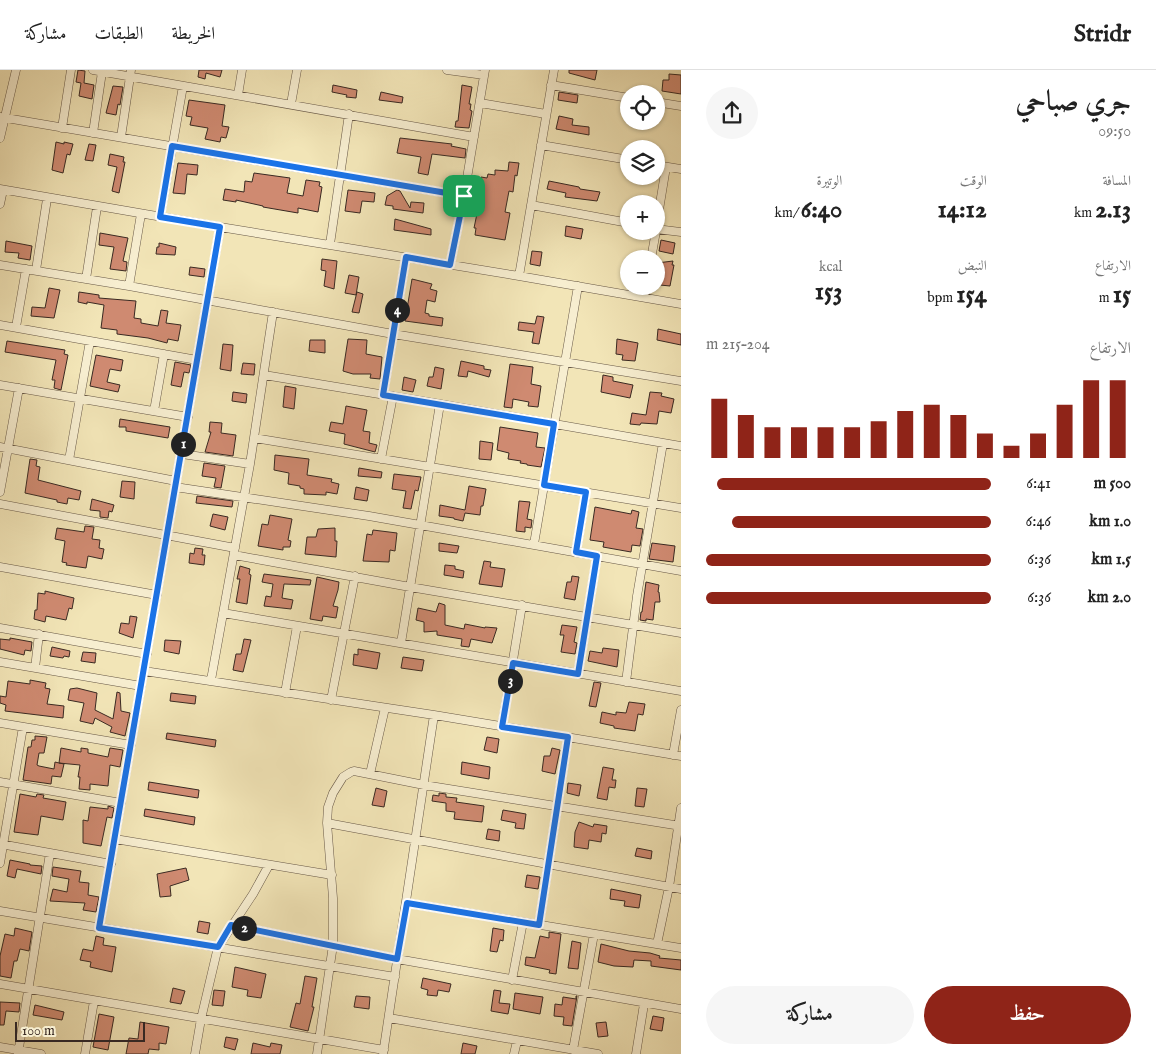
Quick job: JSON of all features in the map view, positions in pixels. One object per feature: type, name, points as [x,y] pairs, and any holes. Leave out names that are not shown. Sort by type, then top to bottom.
[{"type":"street","points":[[0,138],[2,118],[16,70]]},
{"type":"street","points":[[62,128],[71,70]]},
{"type":"street","points":[[93,70],[131,73],[183,86],[474,137]]},
{"type":"street","points":[[238,95],[242,70]]},
{"type":"street","points":[[291,104],[297,70]]},
{"type":"street","points":[[447,70],[485,72],[450,265]]},
{"type":"street","points":[[519,276],[554,70]]},
{"type":"street","points":[[94,133],[102,72]]},
{"type":"street","points":[[121,137],[131,73]]},
{"type":"street","points":[[551,85],[620,96]]},
{"type":"street","points":[[160,217],[183,86]]},
{"type":"street","points":[[480,103],[546,114]]},
{"type":"street","points":[[665,103],[681,106]]},
{"type":"street","points":[[330,244],[349,114]]},
{"type":"street","points":[[2,118],[464,196]]},
{"type":"street","points":[[541,146],[620,159]]},
{"type":"street","points":[[661,195],[666,167],[681,169]]},
{"type":"street","points":[[0,204],[1,190],[681,304]]},
{"type":"street","points":[[36,270],[47,199]]},
{"type":"street","points":[[531,205],[620,221]]},
{"type":"street","points":[[86,279],[97,207]]},
{"type":"street","points":[[129,286],[141,214]]},
{"type":"street","points":[[99,928],[220,227]]},
{"type":"street","points":[[665,230],[681,232]]},
{"type":"street","points":[[383,395],[406,257]]},
{"type":"street","points":[[0,266],[36,270],[129,286],[393,334],[681,380]]},
{"type":"street","points":[[16,328],[26,269]]},
{"type":"street","points":[[534,544],[578,286]]},
{"type":"street","points":[[211,680],[250,464],[273,312]]},
{"type":"street","points":[[0,325],[197,360]]},
{"type":"street","points":[[69,460],[90,341]]},
{"type":"street","points":[[154,411],[164,354]]},
{"type":"street","points":[[264,375],[681,446]]},
{"type":"street","points":[[0,385],[188,417]]},
{"type":"street","points":[[0,492],[19,388]]},
{"type":"street","points":[[381,459],[392,396]]},
{"type":"street","points":[[401,643],[440,404]]},
{"type":"street","points":[[254,438],[681,508]]},
{"type":"street","points":[[626,682],[642,564],[663,443]]},
{"type":"street","points":[[0,447],[244,497],[681,570]]},
{"type":"street","points":[[182,454],[250,464]]},
{"type":"street","points":[[576,552],[586,492]]},
{"type":"street","points":[[0,504],[167,536],[235,552],[410,587],[681,633]]},
{"type":"street","points":[[578,674],[597,556]]},
{"type":"street","points":[[0,567],[156,595]]},
{"type":"street","points":[[331,700],[355,576]]},
{"type":"street","points":[[502,727],[522,606]]},
{"type":"street","points":[[223,613],[681,691]]},
{"type":"street","points":[[285,693],[298,626]]},
{"type":"street","points":[[0,628],[147,654]]},
{"type":"street","points":[[35,668],[39,634]]},
{"type":"street","points":[[0,662],[141,686]]},
{"type":"street","points":[[144,671],[211,680],[677,755],[681,710]]},
{"type":"street","points":[[370,774],[385,708]]},
{"type":"street","points":[[0,984],[320,1039],[383,1052],[434,716]]},
{"type":"street","points":[[0,723],[131,746]]},
{"type":"street","points":[[0,863],[23,727]]},
{"type":"street","points":[[539,925],[568,737]]},
{"type":"street","points":[[317,1054],[333,945],[332,876],[327,823],[330,800],[343,777],[350,772],[354,771],[424,785],[680,825]]},
{"type":"street","points":[[0,782],[121,803]]},
{"type":"street","points":[[657,944],[680,825],[681,808]]},
{"type":"street","points":[[327,823],[681,888]]},
{"type":"street","points":[[115,839],[332,876]]},
{"type":"street","points":[[2,844],[111,864]]},
{"type":"street","points":[[18,1052],[50,853]]},
{"type":"street","points":[[195,1054],[218,947],[253,894],[269,865]]},
{"type":"street","points":[[407,903],[681,948]]},
{"type":"street","points":[[0,911],[395,977]]},
{"type":"street","points":[[512,980],[523,922]]},
{"type":"street","points":[[231,925],[397,959],[681,1009]]},
{"type":"street","points":[[573,1050],[594,934]]},
{"type":"street","points":[[85,1054],[94,1001]]},
{"type":"street","points":[[636,1054],[644,1004]]},
{"type":"street","points":[[389,1018],[598,1054]]},
{"type":"street","points":[[514,1054],[517,1041]]},
{"type":"street","points":[[0,1047],[18,1052],[41,1054]]},
{"type":"building","points":[[78,70],[85,71],[84,83],[94,85],[92,99],[79,96],[81,83],[76,82]]},
{"type":"building","points":[[199,70],[222,70],[220,77],[206,73],[205,79],[198,77]]},
{"type":"building","points":[[569,70],[597,70],[595,80],[569,73]]},
{"type":"building","points":[[669,74],[681,75],[681,94],[665,91],[663,80],[669,80]]},
{"type":"building","points":[[333,85],[357,90],[356,98],[332,92]]},
{"type":"building","points":[[462,85],[472,87],[469,104],[471,104],[470,110],[472,111],[469,128],[455,127],[456,121],[458,121]]},
{"type":"building","points":[[113,86],[123,87],[116,115],[106,113]]},
{"type":"building","points":[[381,92],[403,97],[402,103],[379,100]]},
{"type":"building","points":[[559,92],[578,95],[577,103],[558,100]]},
{"type":"building","points":[[189,100],[225,105],[222,126],[229,127],[226,138],[221,137],[220,142],[205,139],[208,128],[190,125],[192,117],[186,116]]},
{"type":"building","points":[[559,116],[573,119],[572,125],[589,127],[589,135],[556,129]]},
{"type":"building","points":[[400,138],[452,144],[451,146],[466,149],[465,158],[432,154],[428,175],[418,173],[421,157],[397,153]]},
{"type":"building","points":[[56,142],[73,144],[70,155],[67,154],[63,173],[52,170]]},
{"type":"building","points":[[89,144],[96,145],[93,161],[85,160]]},
{"type":"building","points":[[110,154],[124,157],[123,162],[125,162],[119,193],[112,191],[117,167],[108,165]]},
{"type":"building","points":[[509,162],[519,163],[513,192],[509,191],[505,212],[510,213],[505,240],[475,235],[476,228],[474,228],[479,204],[481,177],[487,178],[488,174],[495,175],[495,170],[508,171]]},
{"type":"building","points":[[178,163],[198,165],[197,175],[187,174],[185,194],[173,193]]},
{"type":"building","points":[[254,173],[290,178],[287,193],[303,196],[306,180],[320,182],[319,186],[322,187],[318,212],[298,208],[298,213],[236,200],[236,202],[223,200],[225,189],[244,192],[245,181],[252,182]]},
{"type":"building","points":[[549,181],[600,192],[597,201],[565,197],[566,193],[547,189]]},
{"type":"building","points":[[348,190],[375,193],[374,202],[362,201],[360,213],[345,211]]},
{"type":"building","points":[[397,190],[400,191],[410,208],[411,202],[424,203],[423,213],[393,209],[393,206],[385,205],[387,196]]},
{"type":"building","points":[[395,219],[431,229],[431,235],[394,230]]},
{"type":"building","points":[[566,226],[583,229],[581,239],[565,236]]},
{"type":"building","points":[[100,233],[128,238],[123,261],[127,262],[126,271],[110,269],[114,247],[99,245]]},
{"type":"building","points":[[661,240],[675,243],[673,254],[665,252],[665,250],[659,250]]},
{"type":"building","points":[[6,241],[32,246],[30,260],[18,258],[19,253],[5,252]]},
{"type":"building","points":[[159,243],[176,247],[175,255],[156,254]]},
{"type":"building","points":[[532,251],[542,252],[540,266],[530,264]]},
{"type":"building","points":[[322,259],[337,261],[334,289],[324,286],[326,271],[321,270]]},
{"type":"building","points":[[673,261],[672,265],[674,265],[670,286],[665,286],[665,262]]},
{"type":"building","points":[[190,267],[205,269],[204,277],[189,275]]},
{"type":"building","points":[[349,275],[359,277],[356,295],[345,293]]},
{"type":"building","points":[[412,279],[432,284],[430,289],[437,291],[435,302],[427,300],[425,313],[429,314],[429,316],[443,318],[442,326],[405,321]]},
{"type":"building","points":[[49,288],[60,290],[54,318],[31,316],[32,307],[45,308]]},
{"type":"building","points":[[79,292],[99,295],[99,298],[136,301],[134,318],[141,319],[141,323],[158,326],[161,310],[168,311],[166,323],[181,325],[178,341],[168,339],[167,343],[148,338],[117,334],[117,330],[101,328],[104,305],[78,302]]},
{"type":"building","points":[[357,292],[363,294],[359,313],[352,312]]},
{"type":"building","points":[[537,316],[544,317],[539,344],[532,343],[534,332],[518,330],[519,322],[535,324]]},
{"type":"building","points":[[658,329],[681,334],[681,345],[657,340]]},
{"type":"building","points":[[348,339],[367,340],[366,354],[382,357],[380,379],[370,378],[371,374],[353,374],[343,371]]},
{"type":"building","points":[[617,339],[638,343],[635,361],[622,360],[623,355],[616,354]]},
{"type":"building","points":[[310,340],[325,340],[325,353],[309,351]]},
{"type":"building","points":[[7,341],[65,350],[64,354],[68,355],[61,390],[54,388],[55,380],[52,380],[56,360],[5,352]]},
{"type":"building","points":[[223,344],[233,345],[231,371],[220,369]]},
{"type":"building","points":[[96,355],[123,360],[121,371],[110,369],[107,382],[120,385],[118,392],[90,386]]},
{"type":"building","points":[[461,361],[484,366],[484,369],[491,370],[489,377],[468,371],[467,377],[458,376]]},
{"type":"building","points":[[175,362],[191,365],[189,373],[184,372],[181,387],[171,385]]},
{"type":"building","points":[[243,363],[255,364],[254,375],[241,374]]},
{"type":"building","points":[[510,364],[533,367],[531,384],[541,386],[538,407],[528,406],[529,402],[513,399],[512,408],[504,407]]},
{"type":"building","points":[[435,367],[444,369],[441,389],[427,386],[429,377],[433,377]]},
{"type":"building","points":[[603,375],[613,377],[613,381],[633,385],[630,398],[601,392]]},
{"type":"building","points":[[404,377],[416,380],[413,392],[402,390]]},
{"type":"building","points":[[285,386],[296,388],[294,409],[283,407]]},
{"type":"building","points":[[233,392],[247,394],[246,403],[232,401]]},
{"type":"building","points":[[650,392],[662,393],[661,396],[674,399],[671,413],[659,411],[657,424],[630,424],[632,413],[646,415]]},
{"type":"building","points":[[346,406],[367,410],[363,431],[370,432],[369,443],[377,445],[375,452],[344,444],[345,434],[329,431],[331,422],[343,424]]},
{"type":"building","points":[[120,419],[170,427],[168,438],[126,431],[126,427],[119,427]]},
{"type":"building","points":[[210,422],[222,423],[221,433],[236,435],[233,456],[205,452],[211,432],[209,432]]},
{"type":"building","points":[[500,427],[538,433],[536,447],[545,448],[541,467],[508,459],[509,453],[497,450]]},
{"type":"building","points":[[480,441],[493,443],[491,460],[479,459]]},
{"type":"building","points":[[275,455],[309,459],[307,475],[332,479],[331,482],[339,484],[337,494],[326,492],[326,495],[304,494],[304,489],[300,488],[300,486],[288,484],[289,473],[274,470]]},
{"type":"building","points":[[30,459],[37,460],[36,466],[40,467],[38,480],[81,491],[79,500],[68,498],[67,504],[25,493]]},
{"type":"building","points":[[204,463],[225,466],[221,488],[214,487],[216,478],[202,476]]},
{"type":"building","points":[[359,468],[382,472],[381,478],[358,476]]},
{"type":"building","points":[[394,474],[421,477],[418,491],[415,490],[411,509],[403,508],[406,491],[392,489]]},
{"type":"building","points":[[122,481],[135,482],[134,499],[120,497]]},
{"type":"building","points":[[469,486],[486,489],[480,515],[465,513],[463,521],[439,516],[440,505],[465,510]]},
{"type":"building","points":[[356,487],[369,490],[367,501],[354,499]]},
{"type":"building","points":[[197,496],[233,501],[232,507],[196,503]]},
{"type":"building","points":[[92,499],[114,505],[112,512],[109,511],[108,518],[100,517],[100,511],[90,510]]},
{"type":"building","points":[[519,501],[530,502],[527,519],[532,520],[531,528],[525,527],[525,532],[516,531]]},
{"type":"building","points":[[595,507],[631,514],[632,510],[639,512],[636,528],[643,529],[640,546],[632,545],[631,552],[603,547],[604,542],[590,540]]},
{"type":"building","points":[[213,514],[228,517],[225,530],[210,526]]},
{"type":"building","points":[[270,515],[292,519],[288,540],[291,541],[290,547],[283,547],[283,550],[258,546],[262,524],[268,525]]},
{"type":"building","points":[[85,526],[94,527],[92,539],[100,540],[99,548],[104,549],[102,559],[88,556],[86,568],[66,565],[67,563],[62,562],[65,541],[55,539],[57,528],[84,532]]},
{"type":"building","points":[[335,528],[335,541],[337,541],[336,557],[305,554],[307,537],[316,537],[318,529]]},
{"type":"building","points":[[373,530],[397,533],[395,551],[390,550],[389,562],[363,561],[367,534],[372,535]]},
{"type":"building","points":[[439,543],[459,546],[457,553],[439,551]]},
{"type":"building","points":[[652,543],[675,546],[673,562],[649,559]]},
{"type":"building","points":[[195,548],[203,549],[202,555],[205,555],[204,565],[189,563],[190,553],[194,554]]},
{"type":"building","points":[[484,561],[491,562],[490,567],[505,569],[502,587],[479,584]]},
{"type":"building","points":[[445,565],[455,566],[455,569],[464,571],[463,578],[444,575]]},
{"type":"building","points":[[240,566],[250,569],[249,574],[251,575],[247,604],[236,602],[240,579],[237,579]]},
{"type":"building","points":[[264,574],[311,580],[310,585],[284,584],[282,598],[293,600],[291,609],[264,606],[266,596],[271,597],[273,584],[262,582]]},
{"type":"building","points":[[572,576],[579,577],[575,600],[564,598],[567,582],[571,582]]},
{"type":"building","points":[[317,577],[339,582],[333,606],[338,607],[336,618],[323,616],[322,621],[310,619]]},
{"type":"building","points":[[646,582],[659,585],[660,602],[655,602],[653,620],[646,619],[646,621],[640,620]]},
{"type":"building","points":[[45,591],[74,598],[72,609],[69,608],[66,620],[46,616],[45,622],[34,619],[35,610],[37,610],[38,593],[45,594]]},
{"type":"building","points":[[439,603],[445,605],[445,625],[464,629],[465,624],[497,628],[492,643],[471,639],[469,647],[461,646],[462,639],[437,635],[437,631],[424,632],[424,622],[416,620],[418,608],[436,612]]},
{"type":"building","points":[[130,616],[137,617],[133,638],[119,633],[121,623],[129,624]]},
{"type":"building","points":[[562,625],[577,627],[574,642],[577,643],[575,654],[561,652],[564,635],[560,635]]},
{"type":"building","points":[[10,638],[32,642],[31,651],[25,650],[24,655],[0,649],[0,639],[10,640]]},
{"type":"building","points":[[244,639],[251,640],[243,672],[233,670],[236,654],[241,654]]},
{"type":"building","points":[[165,640],[181,641],[179,654],[164,651]]},
{"type":"building","points":[[52,647],[70,651],[69,657],[50,656]]},
{"type":"building","points":[[603,648],[619,650],[617,667],[588,661],[590,651],[602,653]]},
{"type":"building","points":[[358,649],[380,653],[377,669],[353,665],[354,654],[358,655]]},
{"type":"building","points":[[83,652],[96,653],[95,663],[81,661]]},
{"type":"building","points":[[403,657],[424,660],[422,671],[401,668]]},
{"type":"building","points":[[30,680],[46,683],[45,688],[50,689],[47,704],[64,706],[63,718],[5,711],[6,705],[0,703],[0,696],[6,697],[8,681],[30,684]]},
{"type":"building","points":[[594,682],[601,683],[596,707],[589,706]]},
{"type":"building","points":[[77,688],[97,693],[95,710],[113,719],[117,692],[120,693],[121,711],[130,713],[125,736],[110,732],[112,727],[95,718],[93,724],[80,721],[84,703],[68,700],[70,689]]},
{"type":"building","points":[[171,693],[196,696],[195,704],[170,701]]},
{"type":"building","points":[[629,702],[645,704],[643,715],[638,714],[635,731],[614,728],[614,726],[600,723],[602,712],[616,715],[616,712],[626,713]]},
{"type":"building","points":[[167,733],[216,740],[215,747],[166,739]]},
{"type":"building","points":[[35,736],[47,737],[44,753],[39,753],[37,765],[54,769],[55,762],[64,764],[61,777],[52,776],[51,784],[23,780],[28,747],[31,747]]},
{"type":"building","points":[[487,737],[499,739],[497,753],[484,750]]},
{"type":"building","points":[[61,748],[81,752],[81,748],[88,749],[88,753],[108,757],[110,748],[123,750],[120,767],[110,765],[108,786],[90,784],[90,790],[79,789],[80,765],[59,763]]},
{"type":"building","points":[[552,748],[560,750],[555,774],[542,771],[544,756],[550,756]]},
{"type":"building","points":[[462,762],[490,767],[489,779],[461,774]]},
{"type":"building","points":[[603,767],[614,769],[612,780],[616,780],[615,788],[609,787],[607,800],[597,798]]},
{"type":"building","points":[[149,782],[199,790],[198,798],[148,790]]},
{"type":"building","points":[[568,783],[581,785],[579,796],[567,793]]},
{"type":"building","points":[[376,788],[387,791],[384,807],[372,805]]},
{"type":"building","points":[[637,788],[647,789],[644,807],[635,806]]},
{"type":"building","points":[[439,793],[446,794],[446,797],[457,798],[456,802],[484,806],[482,822],[454,819],[455,812],[446,811],[446,803],[432,801],[433,795],[439,796]]},
{"type":"building","points":[[20,794],[36,797],[37,794],[44,795],[43,798],[66,802],[63,820],[41,816],[38,835],[14,832]]},
{"type":"building","points":[[108,806],[114,808],[112,818],[107,817],[101,846],[83,843],[83,820],[88,821],[90,807],[108,809]]},
{"type":"building","points":[[145,809],[195,817],[194,825],[144,816]]},
{"type":"building","points":[[503,810],[526,814],[524,829],[515,828],[516,823],[501,820]]},
{"type":"building","points":[[579,822],[593,827],[594,824],[607,826],[606,834],[602,833],[601,842],[589,840],[588,849],[574,847],[575,832]]},
{"type":"building","points":[[488,829],[500,831],[499,841],[486,839]]},
{"type":"building","points":[[637,848],[652,851],[651,859],[635,856]]},
{"type":"building","points":[[10,860],[42,866],[41,874],[17,869],[15,878],[7,876]]},
{"type":"building","points":[[53,867],[81,871],[79,882],[89,883],[88,895],[99,897],[96,912],[83,910],[85,903],[50,901],[53,889],[67,892],[69,879],[52,876]]},
{"type":"building","points":[[186,868],[189,880],[170,886],[171,896],[160,897],[157,874]]},
{"type":"building","points":[[527,875],[540,877],[538,889],[525,887]]},
{"type":"building","points":[[611,889],[641,895],[639,908],[624,906],[625,901],[610,899]]},
{"type":"building","points":[[199,921],[210,923],[208,934],[197,932]]},
{"type":"building","points":[[15,928],[32,932],[29,951],[20,949],[17,961],[14,961],[11,978],[0,976],[0,956],[5,934],[14,936]]},
{"type":"building","points":[[493,928],[504,930],[503,941],[500,940],[497,952],[490,951]]},
{"type":"building","points":[[549,932],[561,934],[556,974],[549,973],[550,970],[525,965],[526,957],[535,958],[540,936],[549,938]]},
{"type":"building","points":[[96,936],[104,938],[103,945],[116,947],[112,972],[90,967],[91,962],[80,960],[83,949],[93,951]]},
{"type":"building","points":[[572,941],[581,943],[578,969],[568,968]]},
{"type":"building","points":[[601,944],[629,951],[650,953],[660,956],[659,958],[681,960],[681,970],[651,966],[651,961],[634,960],[633,967],[614,966],[598,962]]},
{"type":"building","points":[[235,967],[266,974],[261,998],[247,996],[248,990],[232,987]]},
{"type":"building","points":[[305,976],[317,978],[312,1007],[314,1007],[308,1031],[290,1027],[296,1003],[300,1004]]},
{"type":"building","points":[[423,978],[451,984],[449,992],[438,990],[437,996],[427,995],[428,990],[421,988]]},
{"type":"building","points":[[173,988],[185,991],[181,1004],[170,1002]]},
{"type":"building","points":[[214,990],[225,991],[223,1006],[212,1005]]},
{"type":"building","points":[[494,990],[501,991],[499,1003],[510,1004],[508,1014],[491,1011]]},
{"type":"building","points":[[515,993],[543,997],[540,1014],[513,1009]]},
{"type":"building","points":[[356,996],[370,997],[369,1009],[354,1007]]},
{"type":"building","points":[[577,996],[572,1026],[563,1025],[564,1017],[554,1016],[555,1004],[562,1005],[563,997],[576,999]]},
{"type":"building","points":[[0,1002],[20,1003],[19,1012],[6,1011],[4,1025],[0,1025]]},
{"type":"building","points":[[35,1005],[64,1012],[62,1020],[33,1015]]},
{"type":"building","points":[[99,1014],[114,1017],[108,1050],[93,1047]]},
{"type":"building","points":[[653,1016],[664,1018],[662,1031],[650,1029]]},
{"type":"building","points":[[140,1022],[169,1027],[166,1044],[159,1043],[159,1050],[149,1049],[148,1054],[126,1054],[129,1038],[138,1039]]},
{"type":"building","points":[[606,1022],[608,1036],[598,1037],[596,1023]]},
{"type":"building","points":[[226,1037],[238,1039],[235,1050],[224,1047]]},
{"type":"building","points":[[253,1043],[270,1047],[271,1043],[282,1045],[280,1054],[251,1054]]},
{"type":"building","points":[[463,1043],[477,1046],[475,1054],[461,1054]]},
{"type":"route","points":[[172,146],[464,196],[450,265],[406,257],[383,395],[554,424],[544,485],[586,492],[576,552],[597,556],[578,674],[513,663],[502,727],[568,737],[539,925],[407,903],[397,959],[231,925],[218,947],[99,928],[220,227],[160,217],[172,146]]}]
